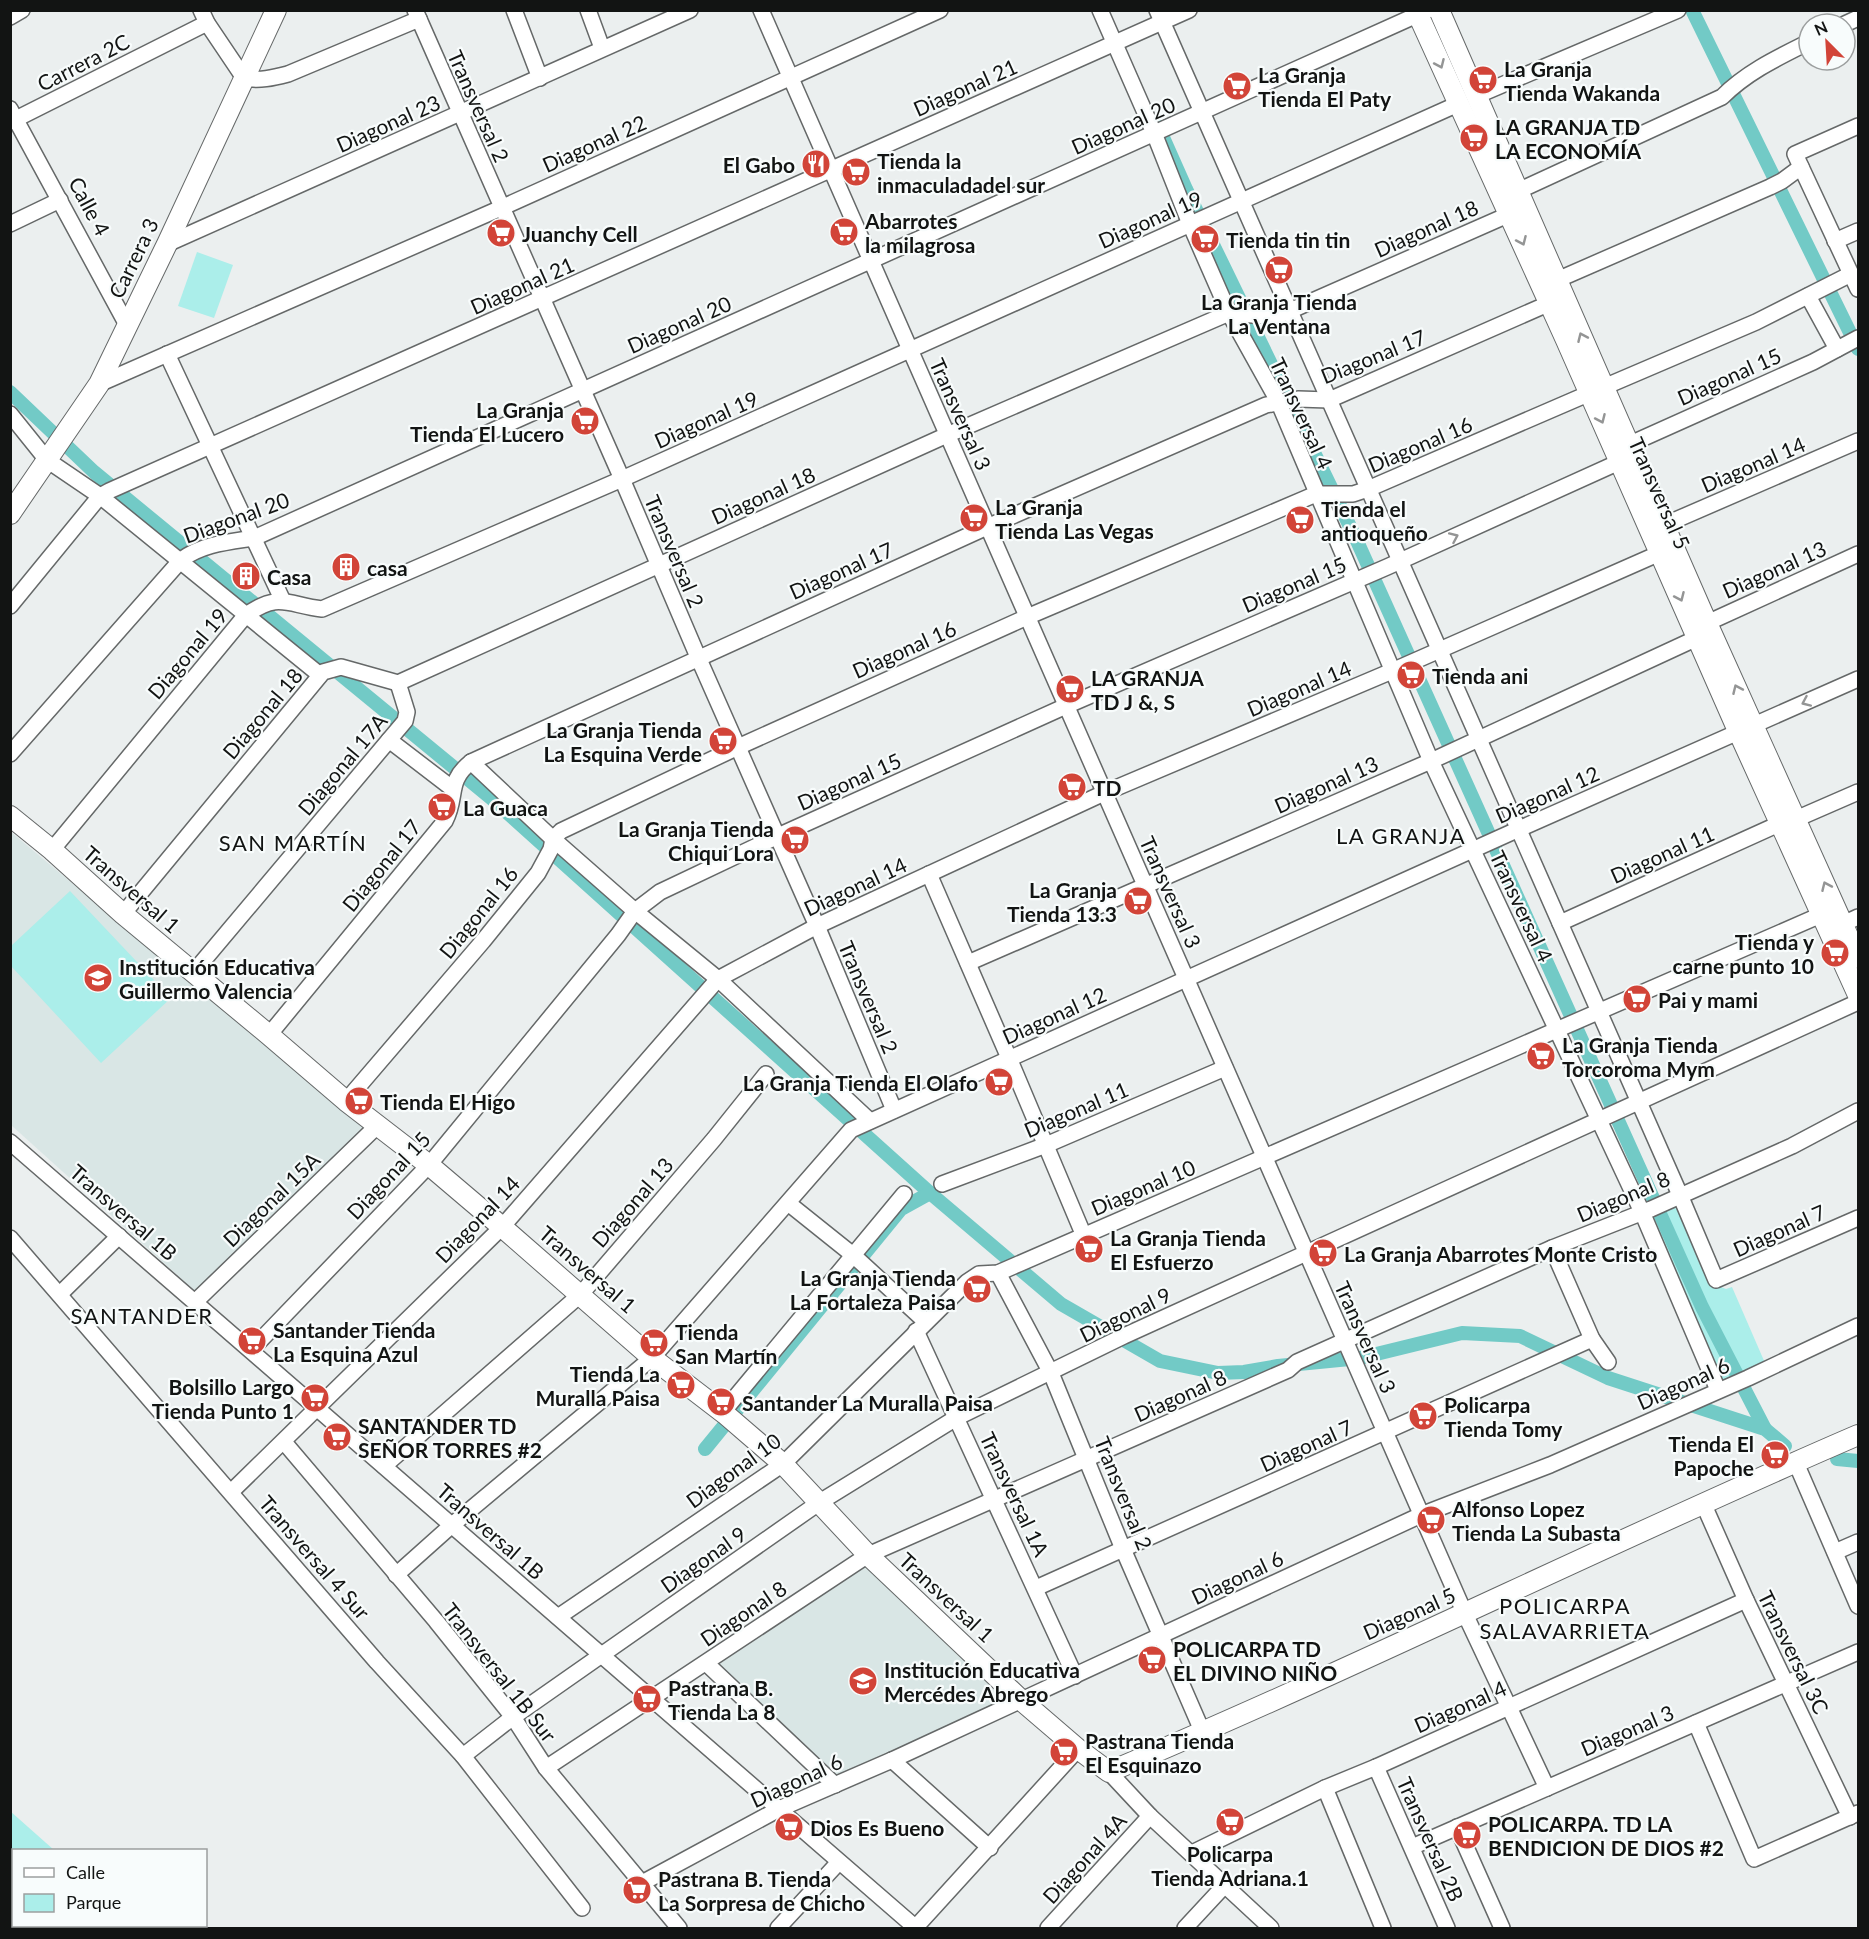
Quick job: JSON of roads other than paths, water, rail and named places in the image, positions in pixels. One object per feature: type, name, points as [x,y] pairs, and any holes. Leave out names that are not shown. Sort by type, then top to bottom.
[{"type":"street","points":[[10,16],[22,10]]},
{"type":"street","name":"Carrera 3","points":[[10,514],[99,384],[276,10]]},
{"type":"street","points":[[514,10],[540,78]]},
{"type":"street","points":[[588,10],[603,48]]},
{"type":"street","name":"Diagonal 23","points":[[167,244],[540,78],[603,48],[658,17],[690,10]]},
{"type":"street","name":"Transversal 3","points":[[761,10],[1421,1515],[1547,1788]]},
{"type":"street","name":"Diagonal 22","points":[[99,384],[501,208],[940,10]]},
{"type":"street","name":"Transversal 4","points":[[1100,10],[1156,132],[1193,223],[1234,313],[1286,400],[1321,494],[1361,578],[1395,669],[1434,759],[1562,1029],[1725,1387]]},
{"type":"street","name":"Diagonal 21","points":[[10,606],[104,494],[1138,33],[1160,16],[1189,10]]},
{"type":"street","name":"Transversal 5","points":[[1439,10],[1557,280],[1660,552],[1702,630],[1747,729],[1788,821],[1823,914],[1858,995]]},
{"type":"street","points":[[1476,96],[1677,10]]},
{"type":"street","name":"Transversal 5","points":[[1421,12],[1458,104],[1550,303],[1597,390]]},
{"type":"street","name":"Diagonal 20","points":[[10,754],[185,556],[209,546],[254,538],[1421,12]]},
{"type":"street","points":[[204,17],[244,78],[270,79],[288,74],[417,15]]},
{"type":"street","name":"Transversal 2","points":[[417,15],[459,115],[543,299],[778,836],[894,1110]]},
{"type":"street","points":[[1160,16],[1241,201],[1283,314],[1329,400],[1368,489],[1393,564],[1440,650],[1479,738],[1515,830],[1560,923],[1595,1014],[1676,1197]]},
{"type":"street","name":"Carrera 2C","points":[[12,117],[204,17]]},
{"type":"street","points":[[1518,191],[1722,97],[1735,84],[1761,66],[1797,48]]},
{"type":"street","name":"Diagonal 19","points":[[282,599],[306,607],[322,609],[622,479],[1458,104]]},
{"type":"street","name":"Calle 4","points":[[12,117],[60,200],[127,325]]},
{"type":"street","points":[[1557,280],[1776,184],[1798,160],[1858,126]]},
{"type":"street","points":[[1798,160],[1858,289]]},
{"type":"street","points":[[10,224],[60,200]]},
{"type":"street","name":"Diagonal 18","points":[[1283,314],[1510,214]]},
{"type":"street","points":[[1835,241],[1858,231]]},
{"type":"street","name":"Diagonal 16","points":[[346,1101],[538,873],[561,831],[738,747],[1027,617],[1321,494],[1353,494],[1368,489],[1756,322],[1851,274]]},
{"type":"street","points":[[1808,296],[1848,344]]},
{"type":"street","name":"Diagonal 17","points":[[269,1035],[445,821],[451,808],[454,784],[467,765],[698,657],[1266,405],[1286,400],[1329,400],[1550,303]]},
{"type":"street","points":[[1234,313],[1283,314]]},
{"type":"street","name":"Diagonal 18","points":[[123,914],[322,674],[341,667],[398,683],[947,435],[1234,313]]},
{"type":"street","name":"Diagonal 15","points":[[250,1350],[429,1165],[633,914],[660,892],[1066,706],[1393,564],[1848,344]]},
{"type":"street","points":[[167,354],[282,599],[253,611]]},
{"type":"street","points":[[10,414],[50,456],[185,556],[253,611],[322,674]]},
{"type":"street","name":"Diagonal 14","points":[[1664,525],[1858,441]]},
{"type":"street","name":"Transversal 5","points":[[1624,453],[1664,525],[1702,630]]},
{"type":"street","name":"Diagonal 14","points":[[231,1492],[502,1227],[713,984],[817,926],[1104,793],[1440,650],[1660,552]]},
{"type":"street","name":"Diagonal 13","points":[[968,963],[1464,746],[1858,554]]},
{"type":"street","name":"Diagonal 19","points":[[52,850],[253,611]]},
{"type":"street","name":"Diagonal 12","points":[[396,1575],[452,1525],[652,1358],[788,1203],[861,1125],[1515,830],[1858,679]]},
{"type":"street","name":"Diagonal 17A","points":[[193,973],[405,721],[407,712],[398,683]]},
{"type":"street","points":[[391,738],[454,784]]},
{"type":"street","points":[[467,765],[552,844],[713,984],[861,1125]]},
{"type":"street","name":"Diagonal 11","points":[[1560,923],[1858,792]]},
{"type":"street","name":"Transversal 1","points":[[10,816],[346,1101],[429,1165],[581,1294],[652,1358],[783,1464],[868,1555],[1021,1700],[1078,1749],[1109,1772],[1150,1816],[1271,1929]]},
{"type":"street","name":"Transversal 5","points":[[1788,821],[1851,920],[1858,958]]},
{"type":"street","points":[[929,874],[1010,1058],[1084,1236]]},
{"type":"street","name":"Diagonal 10","points":[[558,1617],[783,1464],[967,1282],[979,1274],[1005,1270],[1036,1257],[1823,914]]},
{"type":"street","name":"Diagonal 9","points":[[463,1756],[513,1717],[820,1503],[956,1418],[1124,1336],[1858,1002]]},
{"type":"street","name":"Diagonal 11","points":[[942,1184],[1046,1145],[1225,1068]]},
{"type":"street","name":"Diagonal 13","points":[[384,1466],[581,1294],[714,1139],[766,1074]]},
{"type":"street","name":"Diagonal 8","points":[[546,1768],[868,1555],[1292,1366],[1347,1345],[1552,1248],[1646,1211],[1792,1146],[1858,1111]]},
{"type":"street","name":"Diagonal 15A","points":[[195,1302],[377,1126]]},
{"type":"street","name":"Transversal 1B","points":[[10,1142],[916,1928]]},
{"type":"street","points":[[729,1418],[852,1255],[904,1194]]},
{"type":"street","name":"Diagonal 7","points":[[1676,1197],[1716,1280],[1858,1218]]},
{"type":"street","points":[[788,1203],[880,1280],[921,1327]]},
{"type":"street","points":[[60,1294],[119,1236]]},
{"type":"street","name":"Transversal 4 Sur","points":[[10,1238],[376,1662],[463,1756],[582,1908]]},
{"type":"street","points":[[1552,1248],[1592,1338],[1608,1362]]},
{"type":"street","name":"Transversal 2","points":[[1005,1270],[1203,1733]]},
{"type":"street","name":"Diagonal 6","points":[[642,1883],[779,1809],[892,1760],[1421,1515],[1550,1465],[1748,1378],[1858,1326]]},
{"type":"street","name":"Transversal 1A","points":[[921,1327],[956,1418],[1075,1676]]},
{"type":"street","name":"Diagonal 7","points":[[1036,1588],[1592,1338]]},
{"type":"street","name":"Diagonal 5","points":[[1109,1772],[1203,1733],[1703,1503],[1858,1435]]},
{"type":"street","name":"Transversal 1B Sur","points":[[284,1442],[513,1717],[546,1768],[679,1929]]},
{"type":"street","points":[[1830,1447],[1858,1446]]},
{"type":"street","points":[[1802,1460],[1835,1552],[1858,1606]]},
{"type":"street","name":"Transversal 3C","points":[[1703,1503],[1786,1683],[1854,1815]]},
{"type":"street","points":[[1835,1552],[1858,1542]]},
{"type":"street","name":"Diagonal 4","points":[[1192,1853],[1325,1788],[1746,1600]]},
{"type":"street","name":"Diagonal 3","points":[[1412,1847],[1858,1652]]},
{"type":"street","points":[[706,1663],[835,1785]]},
{"type":"street","points":[[1696,1723],[1754,1859],[1854,1815]]},
{"type":"street","points":[[916,1928],[1078,1749]]},
{"type":"street","points":[[892,1760],[990,1848]]},
{"type":"street","name":"Transversal 2B","points":[[1376,1767],[1447,1929]]},
{"type":"street","points":[[1325,1788],[1383,1929]]},
{"type":"street","name":"Diagonal 4A","points":[[1048,1929],[1150,1816]]},
{"type":"street","points":[[1457,1827],[1502,1929]]},
{"type":"street","points":[[778,1929],[839,1862]]},
{"type":"street","points":[[1185,1929],[1224,1886]]},
{"type":"waterway","points":[[1693,12],[1858,349]]},
{"type":"waterway","points":[[1158,126],[1186,189],[1357,541],[1702,1307],[1765,1429]]},
{"type":"waterway","points":[[10,392],[94,472],[491,798],[930,1193],[1061,1304],[1160,1361],[1218,1373],[1360,1358],[1462,1333],[1520,1336],[1608,1378],[1765,1429],[1785,1446]]},
{"type":"waterway","points":[[705,1449],[901,1209],[930,1193]]},
{"type":"waterway","points":[[1837,1459],[1858,1461]]},
{"type":"place","name":"La Granja Tienda Wakanda","points":[[1483,80]]},
{"type":"place","name":"La Granja Tienda El Paty","points":[[1237,86]]},
{"type":"place","name":"LA GRANJA TD LA ECONOMÍA","points":[[1474,138]]},
{"type":"place","name":"El Gabo","points":[[816,164]]},
{"type":"place","name":"Tienda la inmaculadadel sur","points":[[856,172]]},
{"type":"place","name":"Abarrotes la milagrosa","points":[[844,232]]},
{"type":"place","name":"Juanchy Cell","points":[[501,233]]},
{"type":"place","name":"Tienda tin tin","points":[[1205,239]]},
{"type":"place","name":"La Granja Tienda La Ventana","points":[[1279,270]]},
{"type":"place","name":"La Granja Tienda El Lucero","points":[[585,421]]},
{"type":"place","name":"La Granja Tienda Las Vegas","points":[[974,518]]},
{"type":"place","name":"Tienda el antioqueño","points":[[1300,520]]},
{"type":"place","name":"casa","points":[[346,567]]},
{"type":"place","name":"Casa","points":[[246,576]]},
{"type":"place","name":"Tienda ani","points":[[1411,675]]},
{"type":"place","name":"LA GRANJA TD J &, S","points":[[1070,689]]},
{"type":"place","name":"La Granja Tienda La Esquina Verde","points":[[723,741]]},
{"type":"place","name":"TD","points":[[1072,787]]},
{"type":"place","name":"La Guaca","points":[[442,807]]},
{"type":"place","name":"La Granja Tienda Chiqui Lora","points":[[795,840]]},
{"type":"place","name":"La Granja Tienda 13.3","points":[[1138,901]]},
{"type":"place","name":"Tienda y carne punto 10","points":[[1835,953]]},
{"type":"place","name":"Institución Educativa Guillermo Valencia","points":[[98,978]]},
{"type":"place","name":"Pai y mami","points":[[1637,999]]},
{"type":"place","name":"La Granja Tienda Torcoroma Mym","points":[[1541,1056]]},
{"type":"place","name":"La Granja Tienda El Olafo","points":[[999,1082]]},
{"type":"place","name":"Tienda El Higo","points":[[359,1101]]},
{"type":"place","name":"La Granja Tienda El Esfuerzo","points":[[1089,1249]]},
{"type":"place","name":"La Granja Abarrotes Monte Cristo","points":[[1323,1253]]},
{"type":"place","name":"La Granja Tienda La Fortaleza Paisa","points":[[977,1289]]},
{"type":"place","name":"Santander Tienda La Esquina Azul","points":[[252,1341]]},
{"type":"place","name":"Tienda San Martín","points":[[654,1343]]},
{"type":"place","name":"Tienda La Muralla Paisa","points":[[681,1385]]},
{"type":"place","name":"Bolsillo Largo Tienda Punto 1","points":[[315,1398]]},
{"type":"place","name":"Santander La Muralla Paisa","points":[[721,1402]]},
{"type":"place","name":"Policarpa Tienda Tomy","points":[[1423,1416]]},
{"type":"place","name":"SANTANDER TD SEÑOR TORRES #2","points":[[337,1437]]},
{"type":"place","name":"Tienda El Papoche","points":[[1775,1455]]},
{"type":"place","name":"Alfonso Lopez Tienda La Subasta","points":[[1431,1520]]},
{"type":"place","name":"POLICARPA TD EL DIVINO NIÑO","points":[[1152,1660]]},
{"type":"place","name":"Institución Educativa Mercédes Abrego","points":[[863,1681]]},
{"type":"place","name":"Pastrana B. Tienda La 8","points":[[647,1699]]},
{"type":"place","name":"Pastrana Tienda El Esquinazo","points":[[1064,1752]]},
{"type":"place","name":"Policarpa Tienda Adriana.1","points":[[1230,1822]]},
{"type":"place","name":"Dios Es Bueno","points":[[789,1827]]},
{"type":"place","name":"POLICARPA. TD LA BENDICION DE DIOS #2","points":[[1467,1835]]},
{"type":"place","name":"Pastrana B. Tienda La Sorpresa de Chicho","points":[[637,1890]]},
{"type":"district","name":"LA GRANJA","points":[[1401,835]]},
{"type":"district","name":"SAN MARTÍN","points":[[293,842]]},
{"type":"district","name":"SANTANDER","points":[[142,1315]]},
{"type":"district","name":"POLICARPA SALAVARRIETA","points":[[1565,1618]]}]
